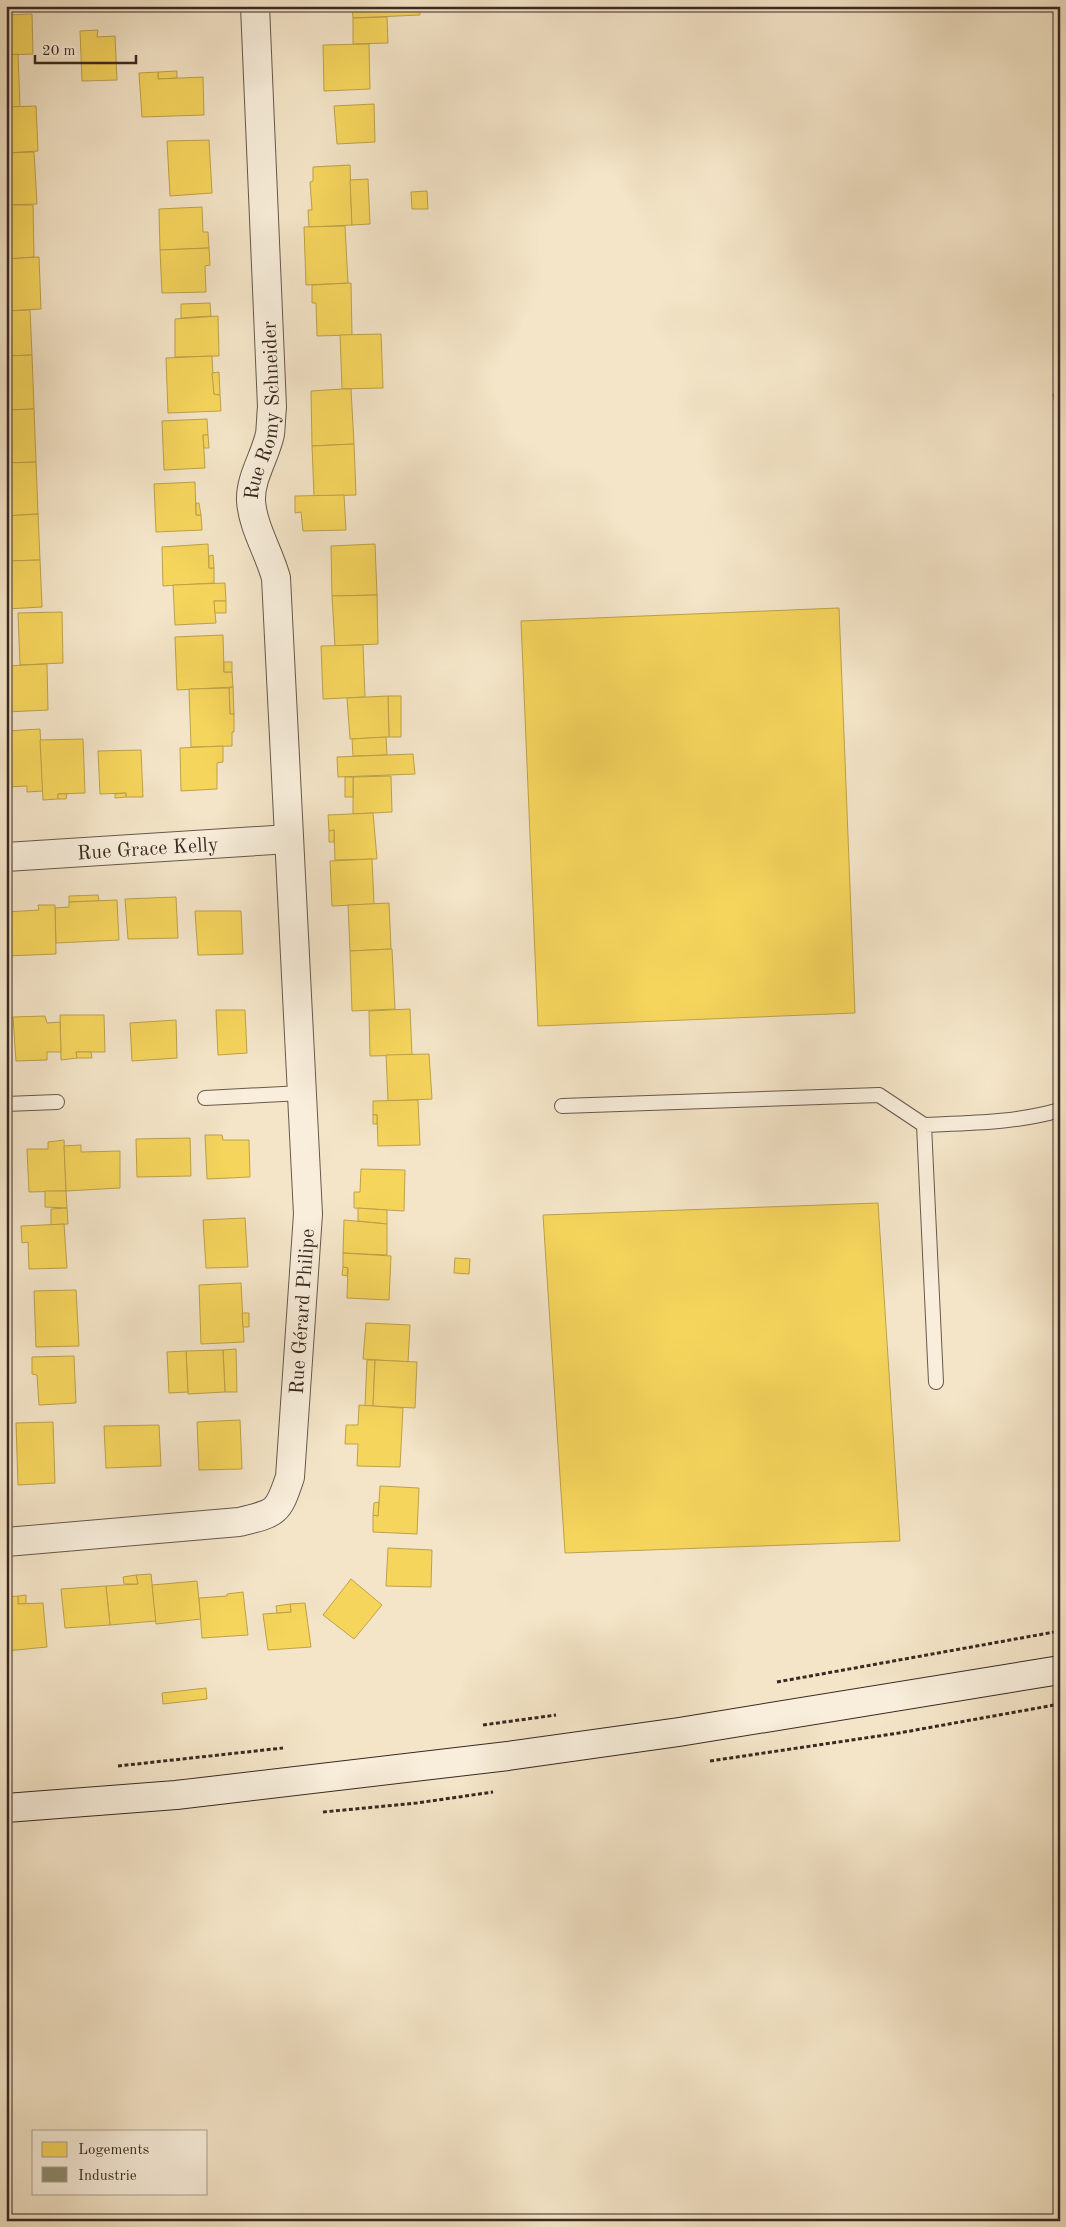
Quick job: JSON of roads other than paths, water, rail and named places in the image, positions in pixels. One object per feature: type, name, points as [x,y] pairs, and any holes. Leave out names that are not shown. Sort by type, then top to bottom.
[{"type":"street","name":"Rue Romy Schneider","points":[[255,6],[272,407],[270,434],[255,477],[251,499],[254,520],[276,578],[289,839]]},
{"type":"street","name":"Rue Grace Kelly","points":[[6,856],[289,839]]},
{"type":"street","name":"Rue Gérard Philipe","points":[[6,1542],[239,1522],[264,1516],[281,1505],[290,1476],[308,1214],[289,839]]},
{"type":"street","points":[[6,1808],[176,1795],[508,1756],[689,1730],[1060,1670]]},
{"type":"lane","points":[[205,1098],[302,1093]]},
{"type":"lane","points":[[562,1106],[879,1094],[924,1125],[1001,1122],[1033,1118],[1060,1110]]},
{"type":"lane","points":[[6,1104],[57,1102]]},
{"type":"lane","points":[[924,1125],[936,1382]]}]
